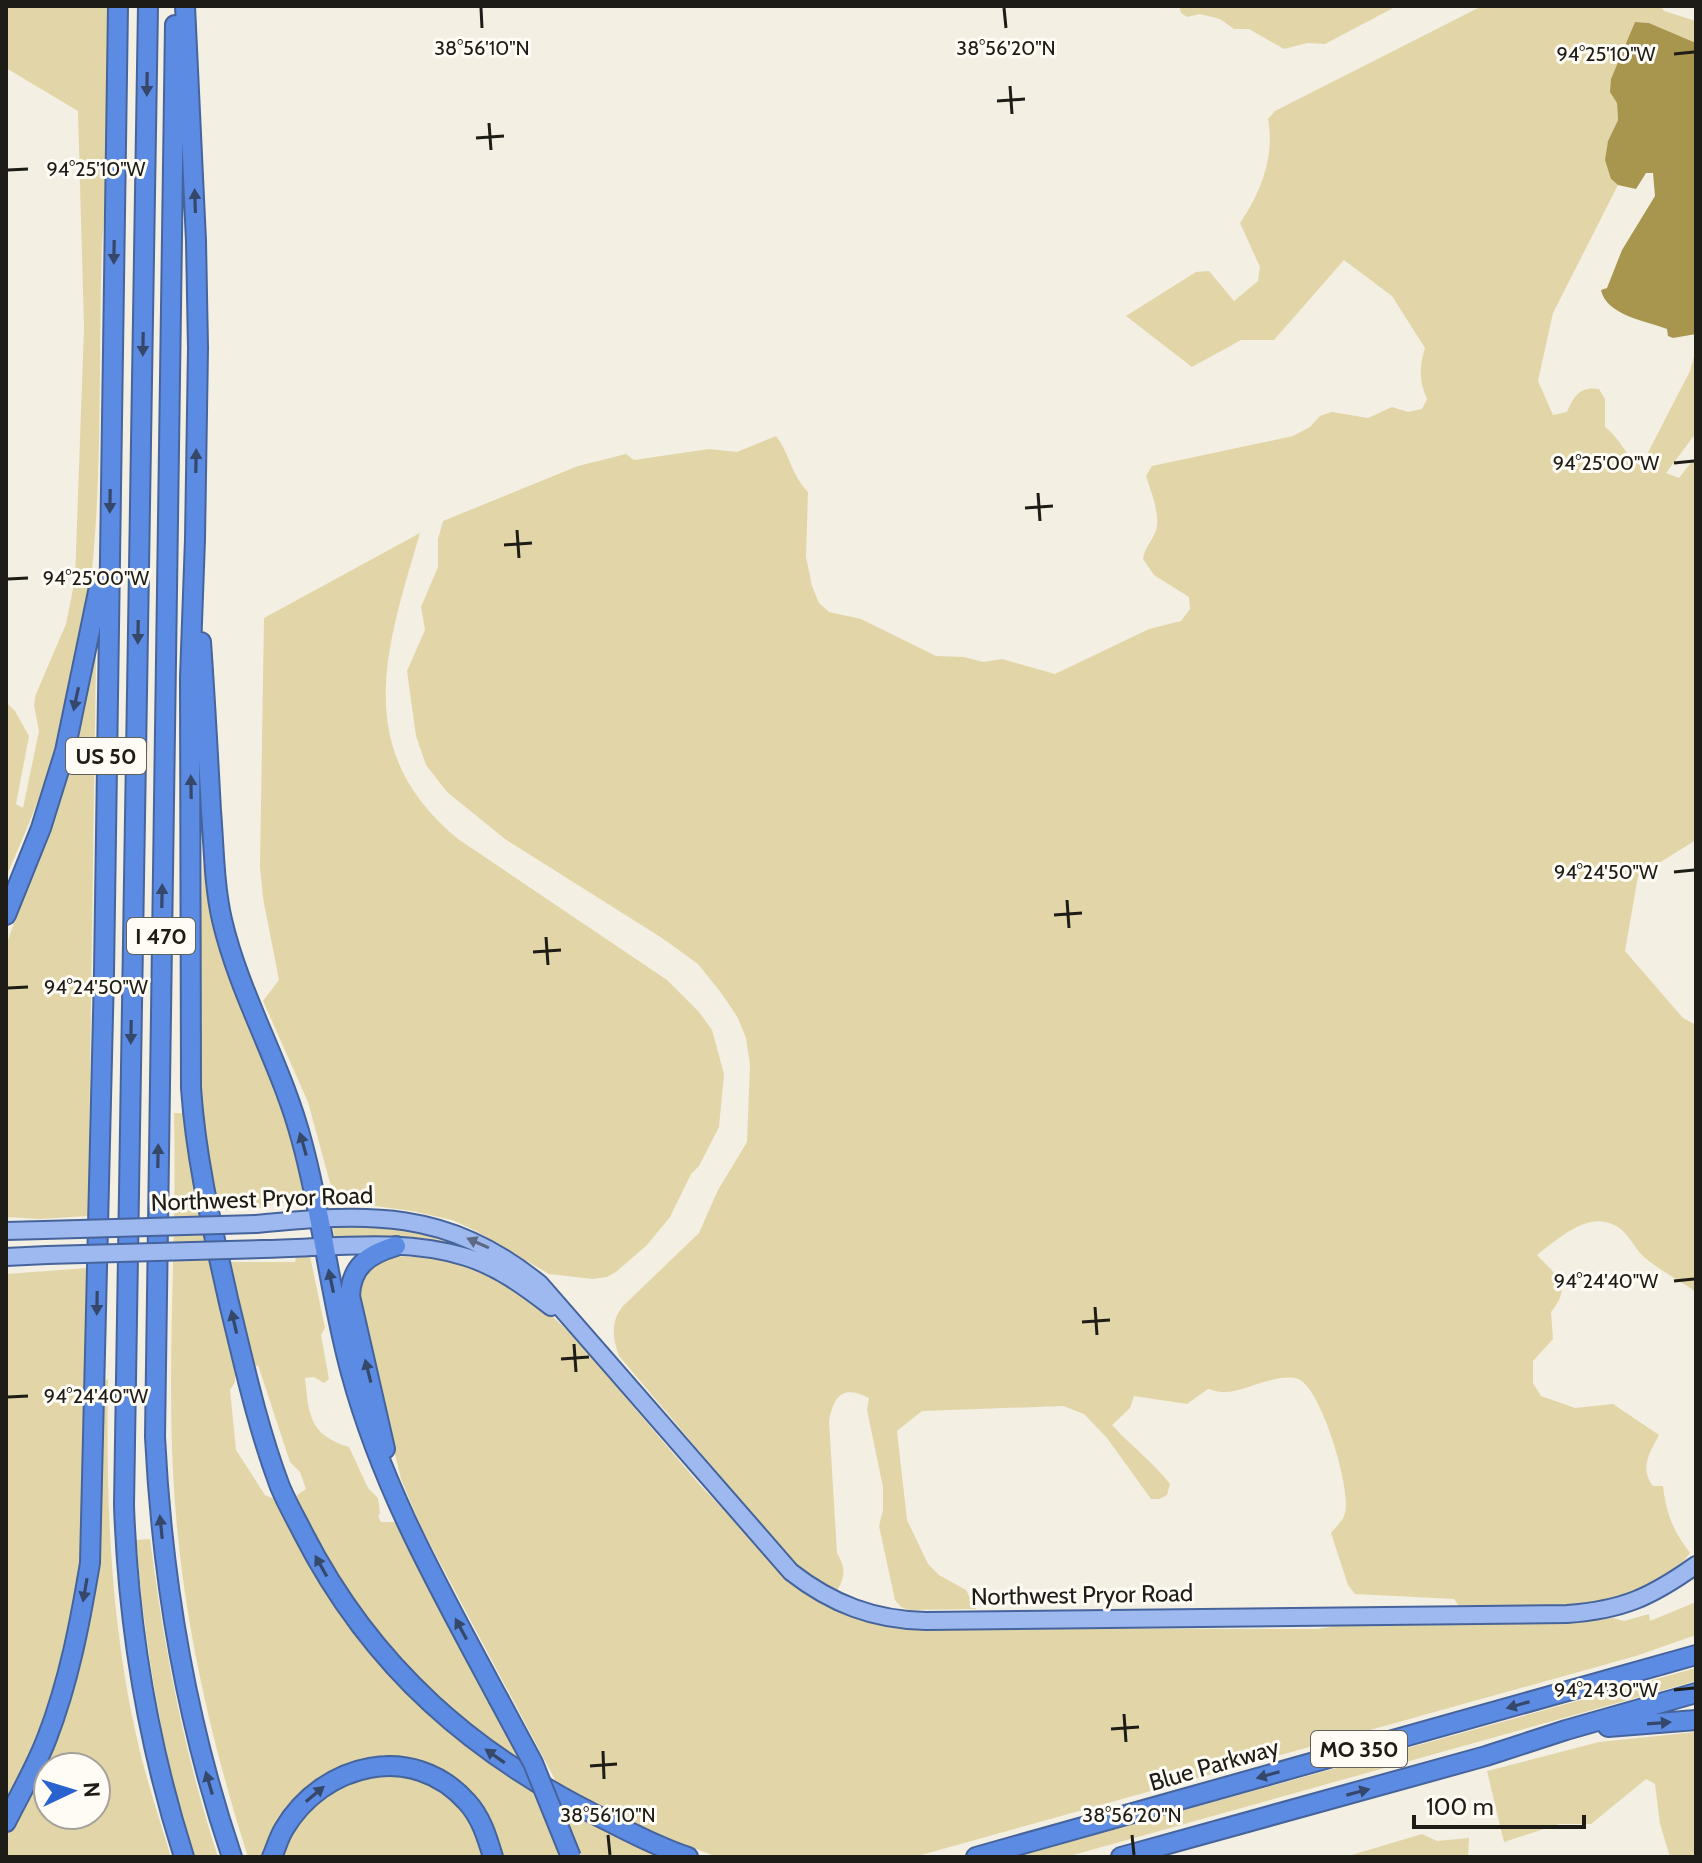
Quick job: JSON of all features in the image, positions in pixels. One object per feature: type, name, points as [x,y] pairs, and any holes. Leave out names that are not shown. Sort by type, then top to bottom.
[{"type":"highway","name":"US 50","points":[[6,1822],[46,1741],[64,1689],[90,1563],[104,973],[118,6]]},
{"type":"highway","name":"I 470","points":[[148,6],[124,1505],[128,1577],[139,1666],[151,1730],[184,1857]]},
{"type":"highway","name":"I 470","points":[[176,6],[155,1437],[160,1524],[176,1638],[193,1724],[232,1857]]},
{"type":"highway","points":[[185,6],[196,241],[195,539],[190,678],[191,1088],[203,1190],[256,1418],[280,1487],[340,1597],[396,1669],[475,1743],[568,1802],[688,1857]]},
{"type":"highway","points":[[195,539],[214,852],[221,916],[231,956],[281,1078],[301,1137],[350,1373],[396,1502],[533,1763],[571,1857]]},
{"type":"highway","points":[[6,915],[41,828],[65,751],[109,540]]},
{"type":"highway","points":[[396,1246],[366,1258],[353,1275],[350,1296],[380,1419],[396,1502]]},
{"type":"highway","points":[[1593,1683],[1696,1643]]},
{"type":"highway","name":"Blue Parkway","points":[[976,1857],[1696,1655]]},
{"type":"highway","name":"MO 350","points":[[1121,1857],[1486,1756],[1696,1693]]},
{"type":"highway","points":[[1566,1730],[1696,1720]]},
{"type":"highway","points":[[272,1857],[283,1829],[299,1808],[321,1788],[342,1775],[368,1767],[390,1765],[418,1771],[447,1783],[469,1803],[485,1830],[493,1857]]},
{"type":"main road","name":"Northwest Pryor Road","points":[[6,1231],[256,1224],[371,1217],[403,1220],[471,1239],[491,1248],[540,1284],[791,1572],[831,1599],[877,1616],[941,1621],[1567,1614],[1624,1605],[1653,1594],[1696,1565]]},
{"type":"main road","name":"Northwest Pryor Road","points":[[6,1257],[396,1246],[467,1257],[494,1269],[507,1275],[580,1329]]},
{"type":"shaded area","points":[[6,6],[110,6],[98,467],[91,579],[84,634],[67,714],[44,785],[6,877],[6,702],[15,711],[29,736],[16,804],[23,808],[39,731],[34,705],[36,694],[66,624],[75,579],[84,328],[78,111],[6,68]]},
{"type":"shaded area","points":[[1179,6],[1397,6],[1325,44],[1307,43],[1284,49],[1249,29],[1234,29],[1220,19],[1200,14],[1187,17],[1181,13]]},
{"type":"shaded area","points":[[1482,6],[1661,6],[1664,11],[1696,21],[1696,43],[1649,23],[1635,22],[1628,40],[1617,103],[1618,120],[1608,141],[1611,179],[1618,185],[1553,313],[1538,381],[1553,415],[1567,412],[1582,391],[1599,389],[1605,399],[1605,427],[1641,466],[1690,371],[1696,349],[1696,433],[1666,473],[1679,478],[1696,456],[1696,840],[1638,876],[1625,951],[1683,1018],[1696,1025],[1696,1292],[1644,1257],[1619,1228],[1604,1222],[1583,1224],[1537,1255],[1556,1275],[1562,1288],[1558,1303],[1551,1312],[1553,1339],[1533,1361],[1533,1383],[1541,1396],[1575,1408],[1613,1404],[1659,1435],[1647,1460],[1647,1473],[1653,1486],[1663,1486],[1671,1521],[1690,1553],[1670,1574],[1645,1589],[1585,1605],[1461,1609],[1454,1599],[1355,1594],[1348,1585],[1331,1533],[1344,1516],[1346,1501],[1333,1440],[1307,1386],[1298,1379],[1281,1378],[1234,1391],[1208,1389],[1187,1404],[1134,1396],[1130,1408],[1112,1425],[1170,1484],[1167,1495],[1159,1499],[1151,1499],[1107,1438],[1084,1414],[1063,1406],[922,1411],[897,1431],[907,1520],[928,1564],[939,1575],[966,1590],[976,1609],[909,1610],[895,1600],[879,1526],[883,1487],[867,1410],[869,1398],[852,1392],[837,1399],[829,1421],[837,1553],[844,1571],[838,1589],[831,1591],[800,1568],[782,1549],[619,1356],[614,1331],[618,1313],[699,1233],[718,1190],[747,1142],[750,1065],[746,1038],[738,1018],[698,964],[505,839],[447,792],[426,765],[416,736],[407,671],[425,630],[421,607],[438,567],[438,539],[443,521],[578,466],[626,454],[634,460],[709,449],[737,452],[776,436],[808,492],[806,557],[819,603],[829,612],[861,619],[936,656],[964,657],[983,662],[1002,659],[1055,674],[1149,629],[1181,621],[1190,609],[1189,597],[1154,575],[1143,559],[1157,522],[1146,476],[1152,466],[1293,436],[1310,427],[1320,416],[1332,412],[1368,418],[1392,407],[1408,412],[1422,409],[1427,399],[1421,374],[1425,348],[1392,296],[1344,260],[1274,340],[1241,340],[1192,367],[1126,316],[1196,272],[1209,271],[1234,301],[1258,281],[1260,267],[1240,223],[1260,187],[1268,160],[1268,119],[1275,111]]},
{"type":"shaded area","points":[[1635,22],[1649,23],[1696,43],[1696,334],[1673,338],[1668,336],[1667,329],[1638,320],[1610,306],[1601,290],[1607,288],[1622,250],[1655,196],[1653,173],[1646,173],[1636,189],[1618,185],[1611,179],[1605,160],[1608,141],[1618,120],[1617,103],[1610,92],[1611,79]]},
{"type":"shaded area","points":[[420,533],[396,617],[386,696],[390,734],[402,770],[424,805],[458,839],[667,980],[712,1030],[724,1074],[719,1127],[670,1217],[647,1245],[607,1277],[593,1279],[549,1274],[452,1220],[360,1204],[344,1198],[330,1183],[308,1102],[263,1001],[279,980],[260,866],[264,618]]},
{"type":"shaded area","points":[[96,654],[88,1216],[39,1219],[6,1217],[6,946],[61,786]]},
{"type":"shaded area","points":[[203,859],[224,959],[276,1086],[296,1147],[302,1202],[276,1203],[257,1209],[216,1210],[207,1168],[199,1081]]},
{"type":"shaded area","points":[[174,1113],[187,1113],[236,1355],[235,1382],[230,1390],[236,1450],[265,1495],[281,1502],[284,1514],[443,1722],[678,1857],[499,1857],[497,1845],[428,1768],[403,1757],[385,1755],[348,1762],[315,1781],[284,1812],[265,1857],[248,1857],[208,1714],[189,1618],[176,1520],[171,1382]]},
{"type":"shaded area","points":[[369,1223],[452,1237],[506,1269],[335,1239],[333,1226]]},
{"type":"shaded area","points":[[310,1256],[325,1328],[321,1335],[329,1379],[324,1383],[314,1377],[305,1378],[310,1413],[319,1430],[349,1447],[368,1488],[378,1498],[381,1522],[397,1522],[529,1768],[455,1714],[422,1684],[378,1636],[340,1582],[296,1496],[306,1489],[300,1472],[290,1462],[258,1365],[255,1367],[228,1262],[295,1262],[296,1257]]},
{"type":"shaded area","points":[[392,1256],[434,1258],[468,1265],[495,1277],[549,1313],[574,1337],[700,1485],[807,1593],[940,1628],[1317,1629],[1330,1627],[1340,1620],[1506,1624],[1613,1618],[1624,1621],[1649,1614],[1650,1621],[1696,1602],[1696,1635],[1636,1656],[914,1857],[717,1857],[647,1830],[559,1787],[420,1525],[401,1479],[357,1296],[366,1269]]},
{"type":"shaded area","points":[[88,1268],[86,1490],[79,1582],[55,1686],[30,1753],[6,1802],[6,1274]]},
{"type":"shaded area","points":[[108,1379],[109,1515],[115,1605],[128,1694],[141,1754],[171,1857],[6,1857],[6,1838],[32,1785],[32,1831],[112,1831],[112,1751],[48,1751],[70,1692],[88,1628],[100,1522],[103,1381]]},
{"type":"shaded area","points":[[150,1539],[176,1700],[218,1857],[194,1857],[164,1739],[144,1620],[136,1540]]},
{"type":"shaded area","points":[[1696,1668],[1696,1681],[1066,1857],[1016,1857]]},
{"type":"shaded area","points":[[1696,1732],[1696,1857],[1670,1857],[1660,1824],[1655,1784],[1646,1779],[1591,1824],[1559,1824],[1504,1842],[1487,1771],[1599,1742]]},
{"type":"shaded area","points":[[403,1772],[446,1792],[472,1819],[485,1857],[278,1857],[300,1814],[346,1777]]},
{"type":"shaded area","points":[[1422,1834],[1437,1841],[1469,1838],[1468,1857],[1345,1857]]}]
